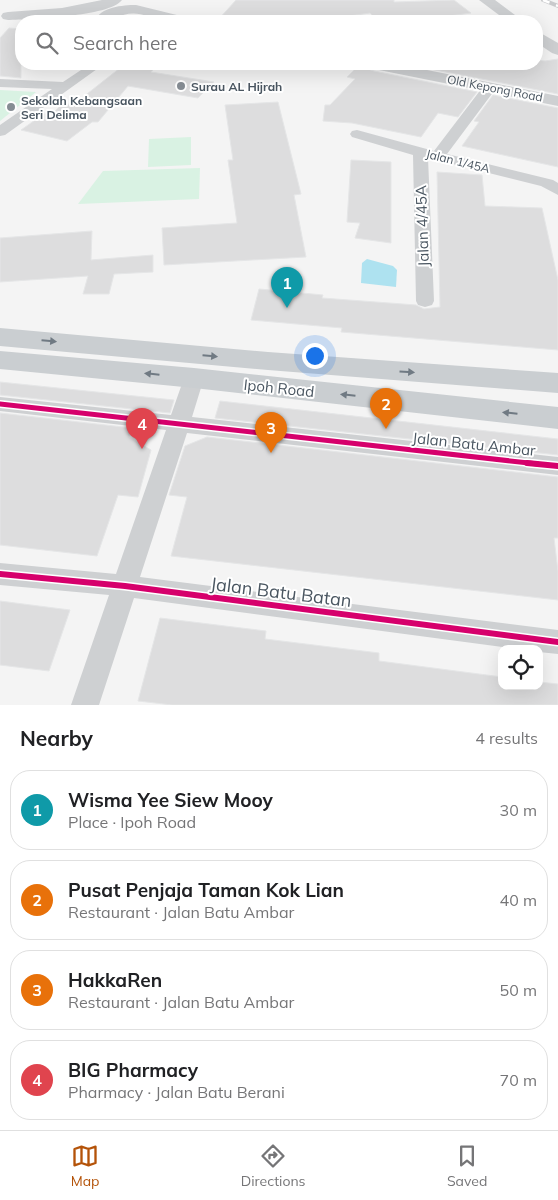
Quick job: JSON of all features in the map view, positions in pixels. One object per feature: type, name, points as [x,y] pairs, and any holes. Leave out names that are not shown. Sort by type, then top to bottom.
[{"type":"main road","name":"Ipoh Road","points":[[0,337],[268,361],[558,383]]},
{"type":"main road","name":"Ipoh Road","points":[[0,360],[194,378],[558,418]]},
{"type":"street","points":[[109,12],[122,0]]},
{"type":"street","points":[[486,0],[507,15]]},
{"type":"street","points":[[4,15],[65,12],[107,4],[109,12]]},
{"type":"street","points":[[85,15],[136,9],[151,12]]},
{"type":"street","points":[[543,40],[558,50]]},
{"type":"street","points":[[0,132],[89,70]]},
{"type":"street","name":"Old Kepong Road","points":[[404,70],[558,101]]},
{"type":"street","points":[[0,83],[65,86]]},
{"type":"street","points":[[438,156],[490,87]]},
{"type":"street","name":"Jalan 1/45A","points":[[357,134],[420,152],[548,183],[558,190]]},
{"type":"street","name":"Jalan 4/45A","points":[[420,152],[425,301]]},
{"type":"street","points":[[85,705],[194,378]]},
{"type":"street","name":"Jalan Batu Ambar","points":[[0,404],[558,466]]},
{"type":"street","name":"Jalan Batu Batan","points":[[0,574],[125,586],[558,642]]},
{"type":"green space","name":"Sekolah Kebangsaan Seri Delima","points":[[0,90],[36,92],[0,121]]},
{"type":"green space","points":[[191,137],[191,165],[148,167],[149,139]]},
{"type":"green space","points":[[200,168],[199,199],[78,204],[103,171]]},
{"type":"water","points":[[367,259],[393,266],[397,270],[396,287],[361,283],[362,263]]},
{"type":"building","points":[[236,0],[394,0],[394,2],[454,0],[471,13],[456,15],[372,15],[370,13],[356,15],[222,15]]},
{"type":"building","points":[[9,28],[15,28],[15,70],[21,70],[21,78],[0,76],[0,38]]},
{"type":"building","points":[[558,59],[558,94],[436,70],[543,70],[543,61]]},
{"type":"building","points":[[117,70],[153,70],[151,72],[214,82],[198,98],[128,86],[98,122],[92,122],[67,141],[21,130],[45,113],[52,114],[63,103],[73,105]]},
{"type":"building","points":[[354,70],[370,70],[477,92],[458,117],[438,113],[421,137],[352,123],[323,121],[325,105],[330,105],[355,79],[347,77]]},
{"type":"building","points":[[493,95],[558,108],[558,167],[462,146],[479,122],[474,121]]},
{"type":"building","points":[[278,102],[301,194],[294,195],[306,257],[164,265],[162,228],[237,223],[228,160],[233,160],[225,105]]},
{"type":"building","points":[[351,160],[391,162],[391,243],[355,238],[360,223],[347,222]]},
{"type":"building","points":[[437,172],[482,175],[485,206],[542,208],[558,280],[558,350],[341,332],[342,328],[251,320],[259,289],[323,295],[322,298],[416,305],[424,309],[440,307]]},
{"type":"building","points":[[92,231],[91,260],[153,255],[153,272],[114,274],[109,294],[83,294],[88,276],[0,282],[0,238]]},
{"type":"building","points":[[0,382],[174,400],[170,413],[0,395]]},
{"type":"building","points":[[220,401],[558,439],[558,455],[215,418]]},
{"type":"building","points":[[0,413],[132,428],[129,437],[151,450],[138,497],[118,495],[97,556],[0,545]]},
{"type":"building","points":[[207,437],[558,477],[558,538],[554,538],[558,571],[558,600],[171,556],[187,497],[169,495],[185,446]]},
{"type":"building","points":[[0,601],[70,610],[49,671],[0,665]]},
{"type":"building","points":[[160,618],[266,631],[265,639],[379,653],[379,661],[498,676],[498,690],[543,690],[543,682],[558,684],[558,705],[172,705],[138,701]]},
{"type":"railway","points":[[543,0],[558,6]]},
{"type":"cycle path","points":[[0,404],[558,466]]},
{"type":"cycle path","points":[[0,574],[125,586],[558,642]]},
{"type":"place","name":"Surau AL Hijrah","points":[[181,86]]},
{"type":"place","name":"Sekolah Kebangsaan Seri Delima","points":[[11,107]]},
{"type":"place","name":"Wisma Yee Siew Mooy","points":[[287,308]]},
{"type":"place","name":"Pusat Penjaja Taman Kok Lian","points":[[386,429]]},
{"type":"place","name":"BIG Pharmacy","points":[[142,449]]},
{"type":"place","name":"HakkaRen","points":[[271,453]]}]
